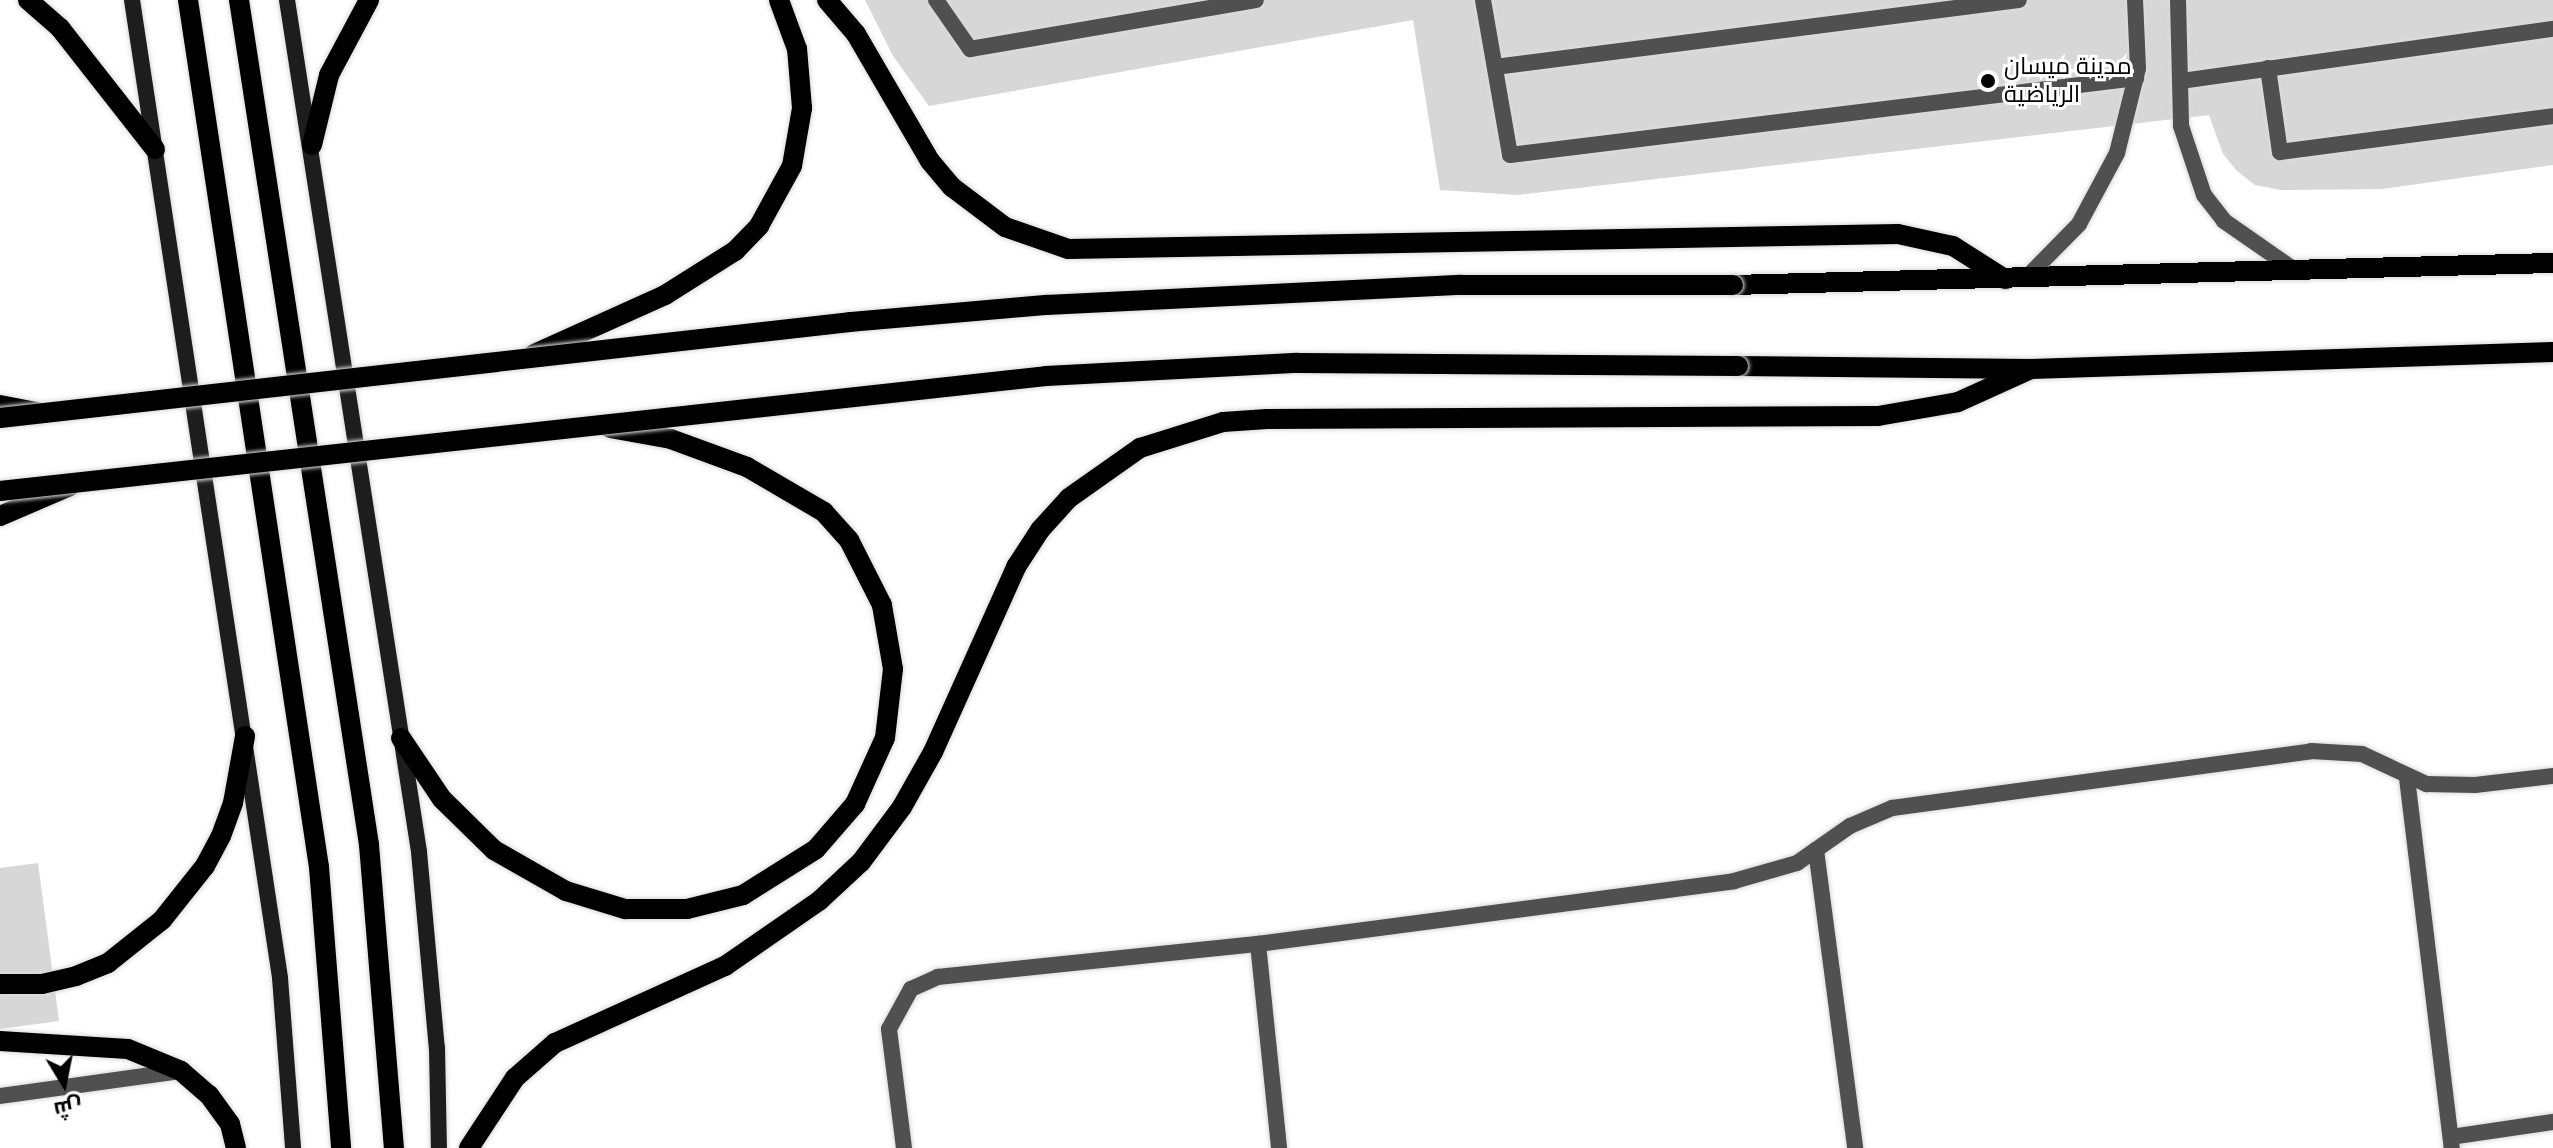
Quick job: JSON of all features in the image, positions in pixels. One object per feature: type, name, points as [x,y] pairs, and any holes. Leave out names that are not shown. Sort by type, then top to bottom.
[{"type":"main road","points":[[28,0],[60,28],[155,149]]},
{"type":"main road","points":[[188,0],[319,867],[341,1148]]},
{"type":"main road","points":[[239,0],[369,845],[394,1148]]},
{"type":"main road","points":[[312,145],[329,75],[369,0]]},
{"type":"main road","points":[[520,359],[665,295],[735,251],[759,226],[792,166],[802,108],[797,49],[779,0]]},
{"type":"main road","points":[[827,0],[856,34],[930,161],[952,187],[1005,227],[1068,249],[1101,253],[1898,234],[1953,246],[2005,279]]},
{"type":"main road","points":[[0,418],[850,322],[1194,296],[1462,285],[1733,285],[2553,263]]},
{"type":"main road","points":[[0,491],[947,385],[1159,369],[1423,362],[2031,369],[2553,352]]},
{"type":"main road","points":[[469,1148],[515,1078],[555,1043],[725,966],[819,901],[861,862],[902,807],[933,752],[1016,567],[1040,530],[1069,498],[1140,448],[1223,422],[1267,419],[1878,416],[1958,402],[2031,369]]},
{"type":"main road","points":[[0,405],[44,413]]},
{"type":"main road","points":[[401,738],[419,769],[466,826],[517,865],[566,891],[625,909],[687,909],[743,895],[793,867],[837,828],[873,772],[885,738],[893,669],[882,605],[868,571],[824,512],[747,467],[710,452],[590,425]]},
{"type":"main road","points":[[0,516],[77,482]]},
{"type":"main road","points":[[0,984],[42,984],[108,963],[162,920],[205,866],[233,803],[245,736]]},
{"type":"main road","points":[[0,1041],[128,1049],[181,1071],[209,1095],[230,1124],[236,1148]]},
{"type":"street","points":[[132,0],[280,978],[293,1148]]},
{"type":"street","points":[[287,0],[312,145],[430,948],[439,1148]]},
{"type":"street","points":[[936,0],[970,49],[1256,0]]},
{"type":"street","points":[[1483,0],[1510,155],[2136,78]]},
{"type":"street","points":[[1495,67],[2019,0]]},
{"type":"street","points":[[2026,278],[2057,251],[2098,193],[2117,153],[2136,78],[2135,0]]},
{"type":"street","points":[[2178,0],[2181,126],[2204,195],[2224,221],[2297,271]]},
{"type":"street","points":[[2181,81],[2553,29]]},
{"type":"street","points":[[2268,68],[2280,152],[2553,116]]},
{"type":"street","points":[[904,1148],[889,1029],[900,1000],[924,982],[1258,944],[1734,881],[1770,873],[1816,850],[1868,816],[1906,805],[2311,751],[2362,754],[2407,778],[2451,786],[2553,776]]},
{"type":"street","points":[[2407,778],[2451,1143],[2553,1122]]},
{"type":"street","points":[[1816,850],[1855,1148]]},
{"type":"street","points":[[1258,944],[1279,1148]]},
{"type":"street","points":[[0,1096],[181,1071]]},
{"type":"shaded area","name":"مدينة ميسان الرياضية","points":[[865,0],[2553,0],[2553,165],[2382,189],[2281,190],[2255,185],[2237,171],[2223,154],[2209,115],[1518,195],[1440,190],[1413,20],[929,106],[893,56]]},
{"type":"shaded area","points":[[38,863],[59,1021],[0,1029],[0,868]]},
{"type":"place","name":"مدينة ميسان الرياضية","points":[[1988,81]]}]
